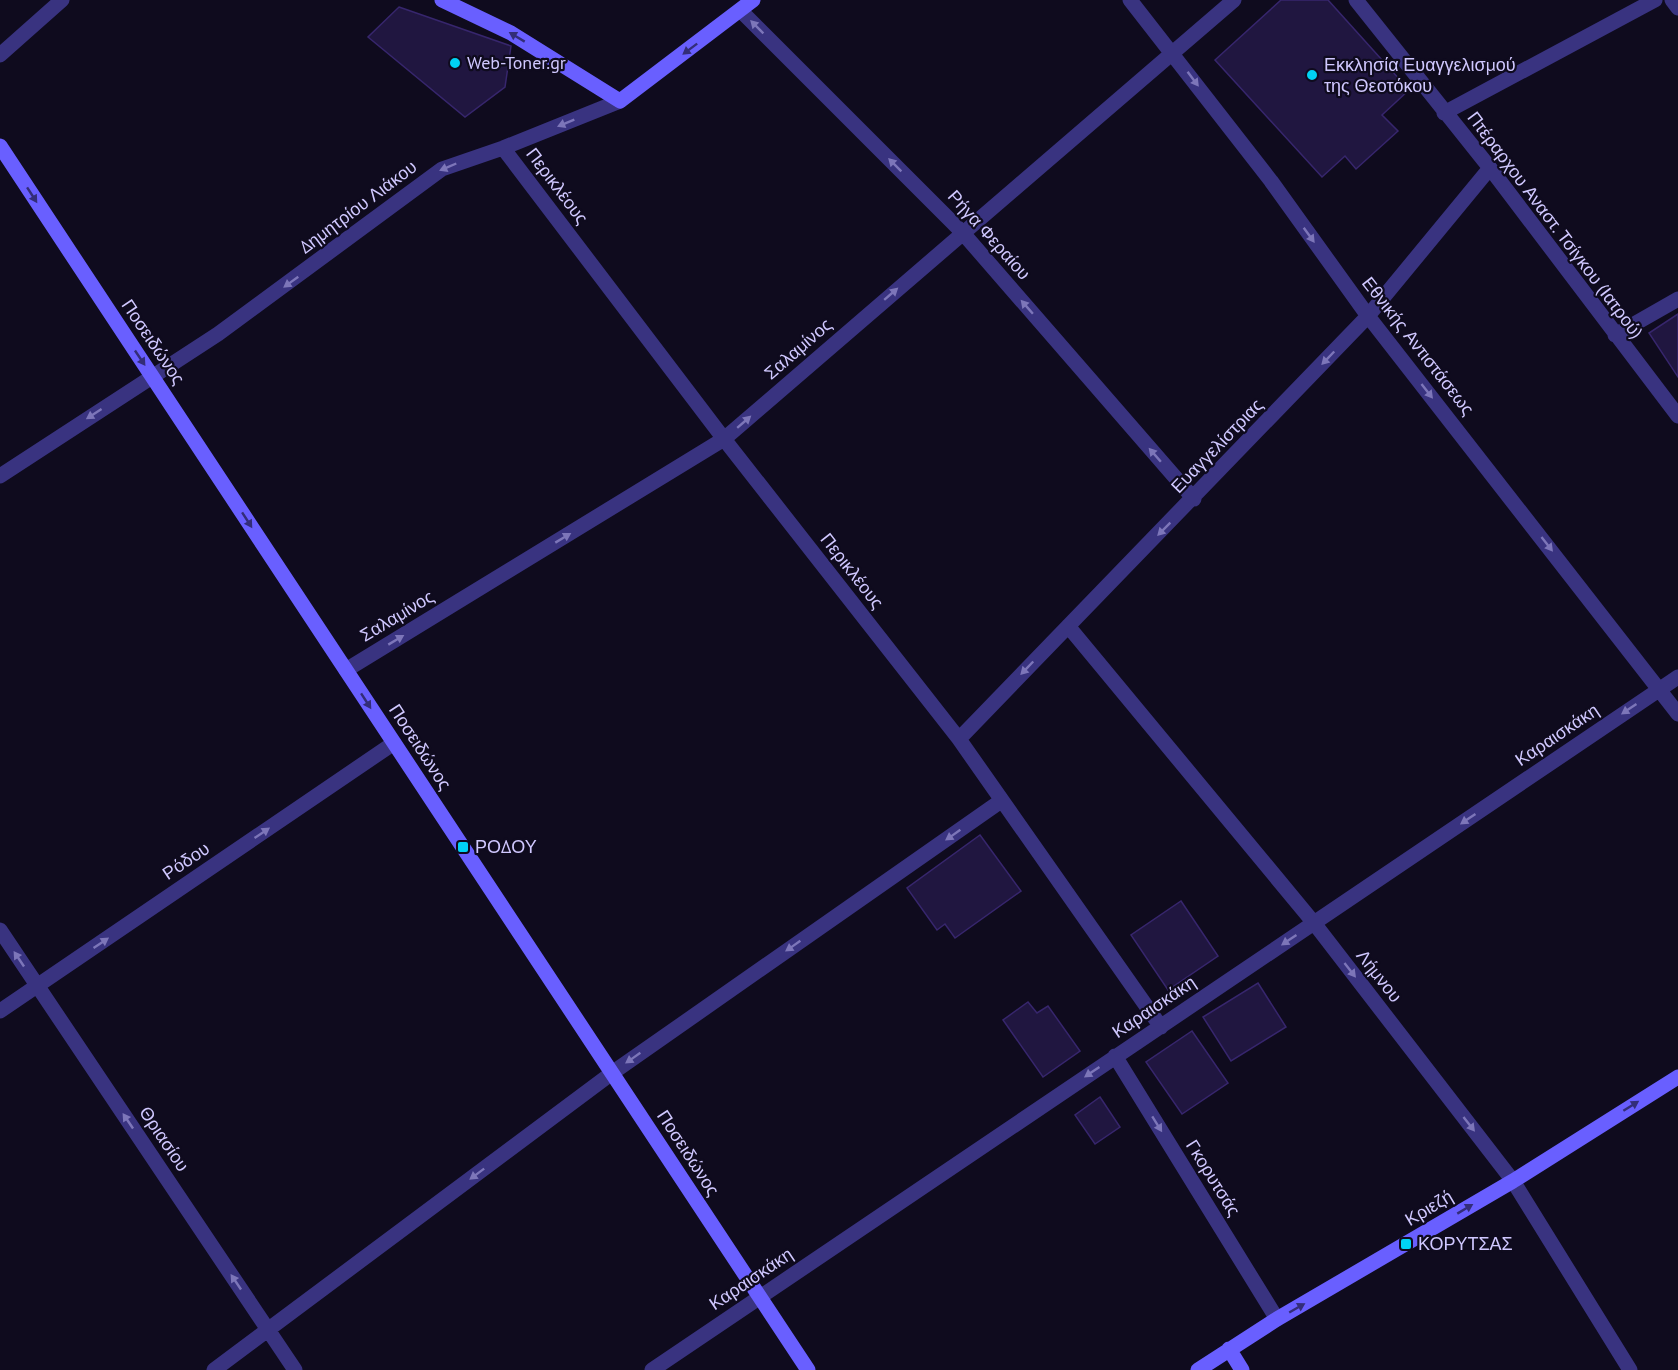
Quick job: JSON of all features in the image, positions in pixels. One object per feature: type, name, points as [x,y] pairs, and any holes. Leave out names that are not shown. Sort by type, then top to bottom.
[{"type":"street","points":[[0,55],[62,0]]},
{"type":"street","points":[[442,0],[512,33],[620,101]]},
{"type":"street","name":"Δημητρίου Λιάκου","points":[[0,476],[288,284],[442,168],[503,148],[620,101],[753,0]]},
{"type":"street","name":"Εθνικής Αντιστάσεως","points":[[1130,0],[1173,54],[1368,316],[1678,714]]},
{"type":"street","name":"Σαλαμίνος","points":[[346,670],[724,439],[1234,0]]},
{"type":"street","name":"Πτέραρχου Αναστ. Τσίγκου (Ιατρού)","points":[[1356,0],[1490,168],[1678,416]]},
{"type":"street","points":[[1444,113],[1655,0]]},
{"type":"street","points":[[1672,0],[1678,8]]},
{"type":"street","name":"Ρήγα Φεραίου","points":[[741,11],[962,232],[1194,499]]},
{"type":"street","name":"Ποσειδώνος","points":[[0,146],[808,1370]]},
{"type":"street","name":"Περικλέους","points":[[503,148],[724,439],[959,739],[1161,1027]]},
{"type":"street","name":"Ευαγγελίστριας","points":[[959,739],[1194,499],[1368,316],[1490,168]]},
{"type":"street","points":[[1615,335],[1678,299]]},
{"type":"street","name":"Λήμνου","points":[[1068,626],[1314,923],[1513,1181],[1630,1370]]},
{"type":"street","name":"Καραισκάκη","points":[[652,1370],[1678,677]]},
{"type":"street","name":"Ρόδου","points":[[0,1011],[394,743]]},
{"type":"street","points":[[214,1370],[612,1073],[1002,801]]},
{"type":"street","name":"Θριασίου","points":[[0,930],[295,1370]]},
{"type":"street","name":"Γκορυτσάς","points":[[1115,1056],[1277,1319]]},
{"type":"street","name":"Κριεζή","points":[[1198,1370],[1277,1319],[1513,1181],[1678,1077]]},
{"type":"street","points":[[1229,1349],[1242,1370]]},
{"type":"building","name":"Εκκλησία Ευαγγελισμού της Θεοτόκου","points":[[1281,0],[1328,0],[1409,90],[1382,115],[1398,131],[1356,169],[1345,156],[1322,177],[1215,60]]},
{"type":"building","name":"Web-Toner.gr","points":[[399,7],[511,46],[505,87],[465,117],[368,37]]},
{"type":"building","points":[[1678,314],[1678,377],[1649,333]]},
{"type":"building","points":[[980,835],[1021,891],[955,938],[945,924],[937,930],[907,888]]},
{"type":"building","points":[[1181,901],[1218,956],[1168,990],[1131,935]]},
{"type":"building","points":[[1258,983],[1286,1027],[1231,1061],[1203,1017]]},
{"type":"building","points":[[1028,1002],[1037,1013],[1048,1006],[1080,1051],[1043,1077],[1003,1020]]},
{"type":"building","points":[[1192,1031],[1228,1083],[1182,1114],[1146,1062]]},
{"type":"building","points":[[1100,1097],[1120,1127],[1095,1144],[1075,1115]]},
{"type":"place","name":"Web-Toner.gr","points":[[455,63]]},
{"type":"place","name":"Εκκλησία Ευαγγελισμού της Θεοτόκου","points":[[1312,75]]},
{"type":"place","name":"ΡΟΔΟΥ","points":[[463,847]]},
{"type":"place","name":"ΚΟΡΥΤΣΑΣ","points":[[1406,1244]]}]
